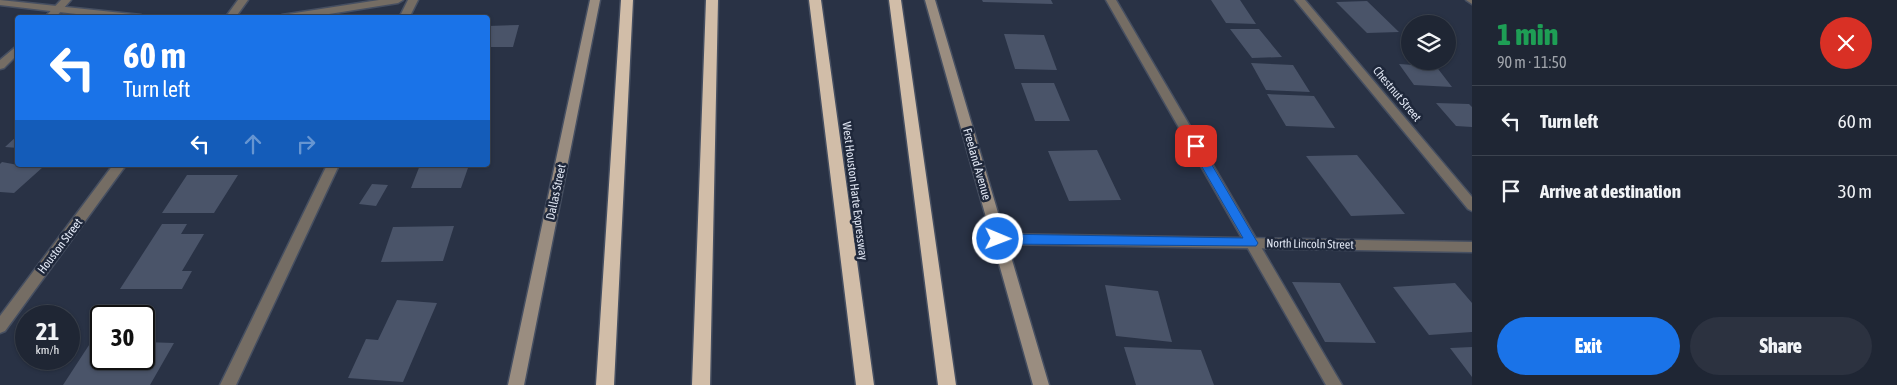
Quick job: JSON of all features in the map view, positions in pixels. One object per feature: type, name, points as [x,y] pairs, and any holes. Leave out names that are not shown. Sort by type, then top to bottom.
[{"type":"highway","points":[[605,385],[627,0]]},
{"type":"highway","points":[[701,385],[712,0]]},
{"type":"highway","name":"West Houston Harte Expressway","points":[[815,0],[865,385]]},
{"type":"highway","points":[[895,0],[947,385]]},
{"type":"main road","name":"Dallas Street","points":[[516,385],[595,0]]},
{"type":"main road","name":"Freeland Avenue","points":[[930,0],[1042,385]]},
{"type":"street","points":[[52,15],[66,0]]},
{"type":"street","points":[[232,15],[243,0]]},
{"type":"street","points":[[301,15],[398,0]]},
{"type":"street","points":[[406,15],[413,0]]},
{"type":"street","points":[[1111,0],[1334,385]]},
{"type":"street","name":"Chestnut Street","points":[[1300,0],[1472,206]]},
{"type":"street","points":[[0,2],[113,15]]},
{"type":"street","points":[[0,66],[15,51]]},
{"type":"street","name":"Houston Street","points":[[0,327],[119,167]]},
{"type":"street","points":[[228,385],[333,167]]},
{"type":"street","name":"North Lincoln Street","points":[[998,239],[1472,247]]},
{"type":"building","points":[[982,0],[1051,0],[1053,4],[983,2]]},
{"type":"building","points":[[1211,0],[1240,0],[1256,24],[1226,23]]},
{"type":"building","points":[[1367,1],[1399,32],[1367,33],[1336,2]]},
{"type":"building","points":[[519,25],[513,47],[490,47],[490,26]]},
{"type":"building","points":[[1230,29],[1259,29],[1282,57],[1252,58]]},
{"type":"building","points":[[1004,34],[1044,35],[1057,70],[1015,69]]},
{"type":"building","points":[[1251,63],[1293,65],[1310,92],[1266,90]]},
{"type":"building","points":[[1403,70],[1439,70],[1452,87],[1414,85]]},
{"type":"building","points":[[1021,83],[1054,83],[1070,121],[1035,121]]},
{"type":"building","points":[[1267,94],[1314,96],[1335,128],[1286,126]]},
{"type":"building","points":[[1436,103],[1469,104],[1472,107],[1472,127],[1456,126]]},
{"type":"building","points":[[15,138],[15,148],[5,147]]},
{"type":"building","points":[[1097,150],[1121,200],[1069,201],[1048,151]]},
{"type":"building","points":[[1357,155],[1405,214],[1351,216],[1306,156]]},
{"type":"building","points":[[2,162],[15,164],[15,167],[43,167],[14,193],[0,192],[0,164]]},
{"type":"building","points":[[419,167],[468,167],[461,188],[411,188]]},
{"type":"building","points":[[187,175],[238,175],[214,213],[162,213]]},
{"type":"building","points":[[372,184],[388,185],[376,206],[359,204]]},
{"type":"building","points":[[162,224],[187,224],[181,234],[204,234],[182,271],[192,271],[182,289],[120,289]]},
{"type":"building","points":[[454,226],[443,261],[381,262],[393,227]]},
{"type":"building","points":[[1292,282],[1340,283],[1376,343],[1325,342]]},
{"type":"building","points":[[1455,283],[1472,303],[1472,332],[1429,335],[1393,287]]},
{"type":"building","points":[[1105,285],[1158,291],[1172,342],[1116,336]]},
{"type":"building","points":[[397,300],[437,303],[403,382],[348,378],[366,339],[378,340]]},
{"type":"building","points":[[155,342],[174,343],[150,385],[63,385],[73,370],[80,370],[80,359],[90,344],[90,370],[155,370]]},
{"type":"building","points":[[1124,347],[1201,350],[1214,385],[1136,385]]},
{"type":"building","points":[[1472,347],[1472,377],[1450,348]]},
{"type":"route","points":[[998,239],[1252,243],[1196,146]]}]
